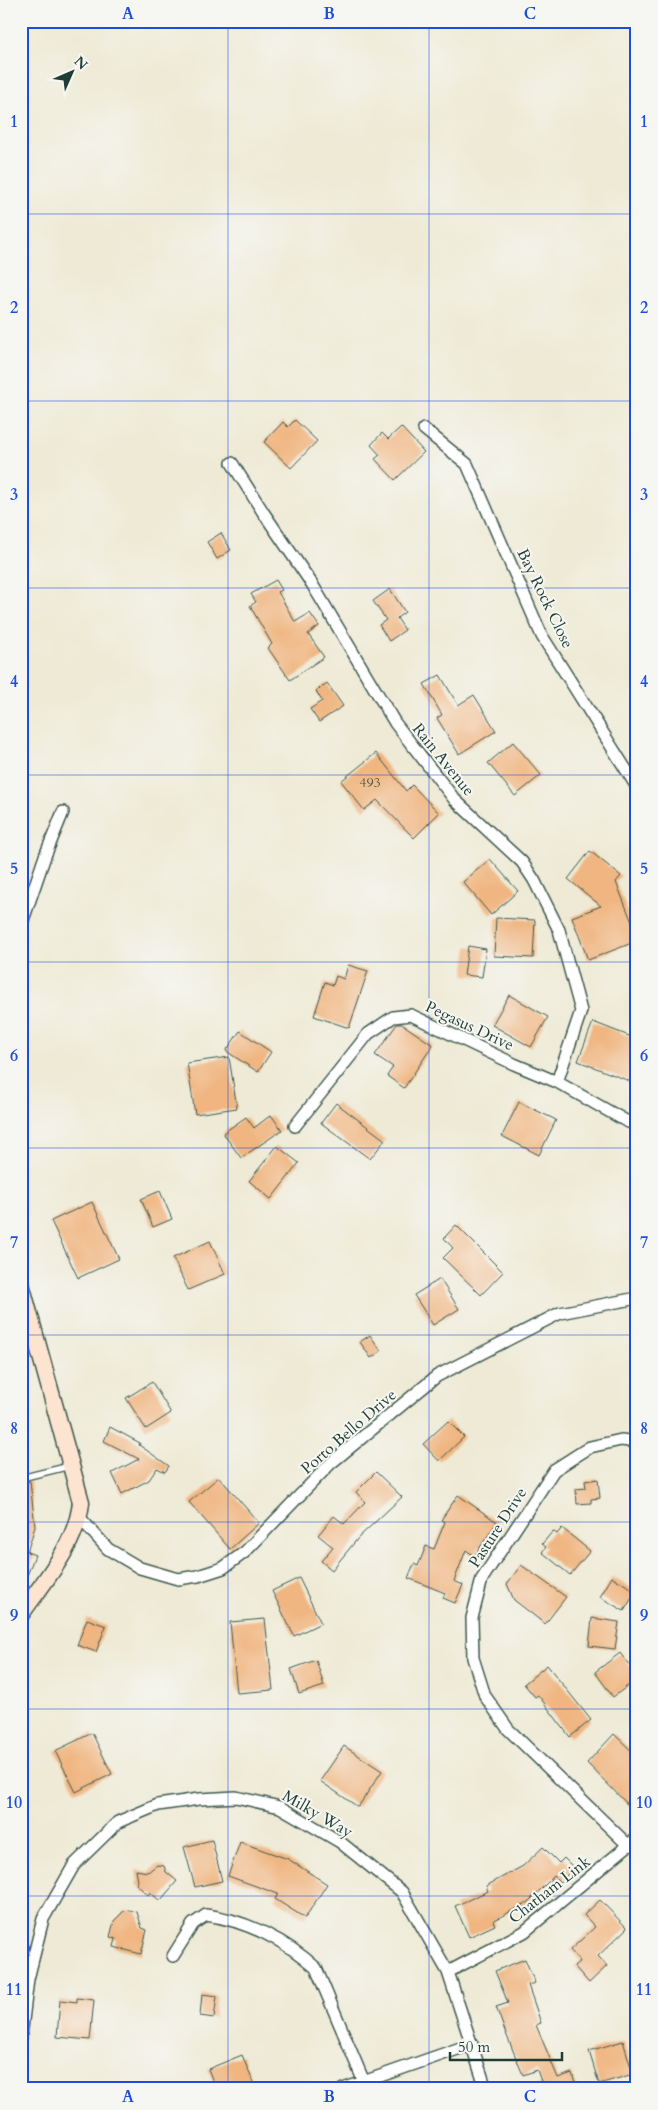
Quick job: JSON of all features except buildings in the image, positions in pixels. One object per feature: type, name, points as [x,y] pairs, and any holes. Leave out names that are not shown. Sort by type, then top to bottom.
[{"type":"main road","points":[[21,1284],[81,1502],[80,1518],[62,1555],[21,1614]]},
{"type":"street","name":"Bay Rock Close","points":[[424,429],[467,464],[542,636],[637,787]]},
{"type":"street","name":"Rain Avenue","points":[[232,463],[312,584],[395,723],[455,800],[522,862],[534,880],[559,930],[581,1011],[557,1082]]},
{"type":"street","points":[[21,926],[62,812]]},
{"type":"street","name":"Pegasus Drive","points":[[295,1126],[368,1034],[393,1017],[411,1015],[514,1064],[557,1082],[626,1122],[637,1125]]},
{"type":"street","name":"Porto Bello Drive","points":[[80,1518],[108,1549],[140,1568],[178,1579],[198,1576],[223,1568],[244,1552],[330,1463],[437,1376],[560,1313],[637,1298]]},
{"type":"street","name":"Pasture Drive","points":[[633,1842],[508,1730],[485,1696],[473,1658],[472,1618],[482,1579],[554,1470],[590,1447],[621,1440],[637,1442]]},
{"type":"street","name":"Milky Way","points":[[21,2038],[28,1979],[43,1919],[74,1865],[118,1822],[158,1804],[236,1797],[280,1807],[287,1811],[340,1842],[402,1892],[448,1972],[486,2089]]},
{"type":"street","name":"Chatham Link","points":[[448,1972],[524,1932],[633,1842]]},
{"type":"street","points":[[173,1956],[193,1924],[206,1915],[220,1917],[255,1930],[281,1942],[303,1956],[316,1968],[364,2082]]},
{"type":"street","points":[[343,2089],[472,2044]]},
{"type":"lane","points":[[21,1478],[72,1465]]}]
